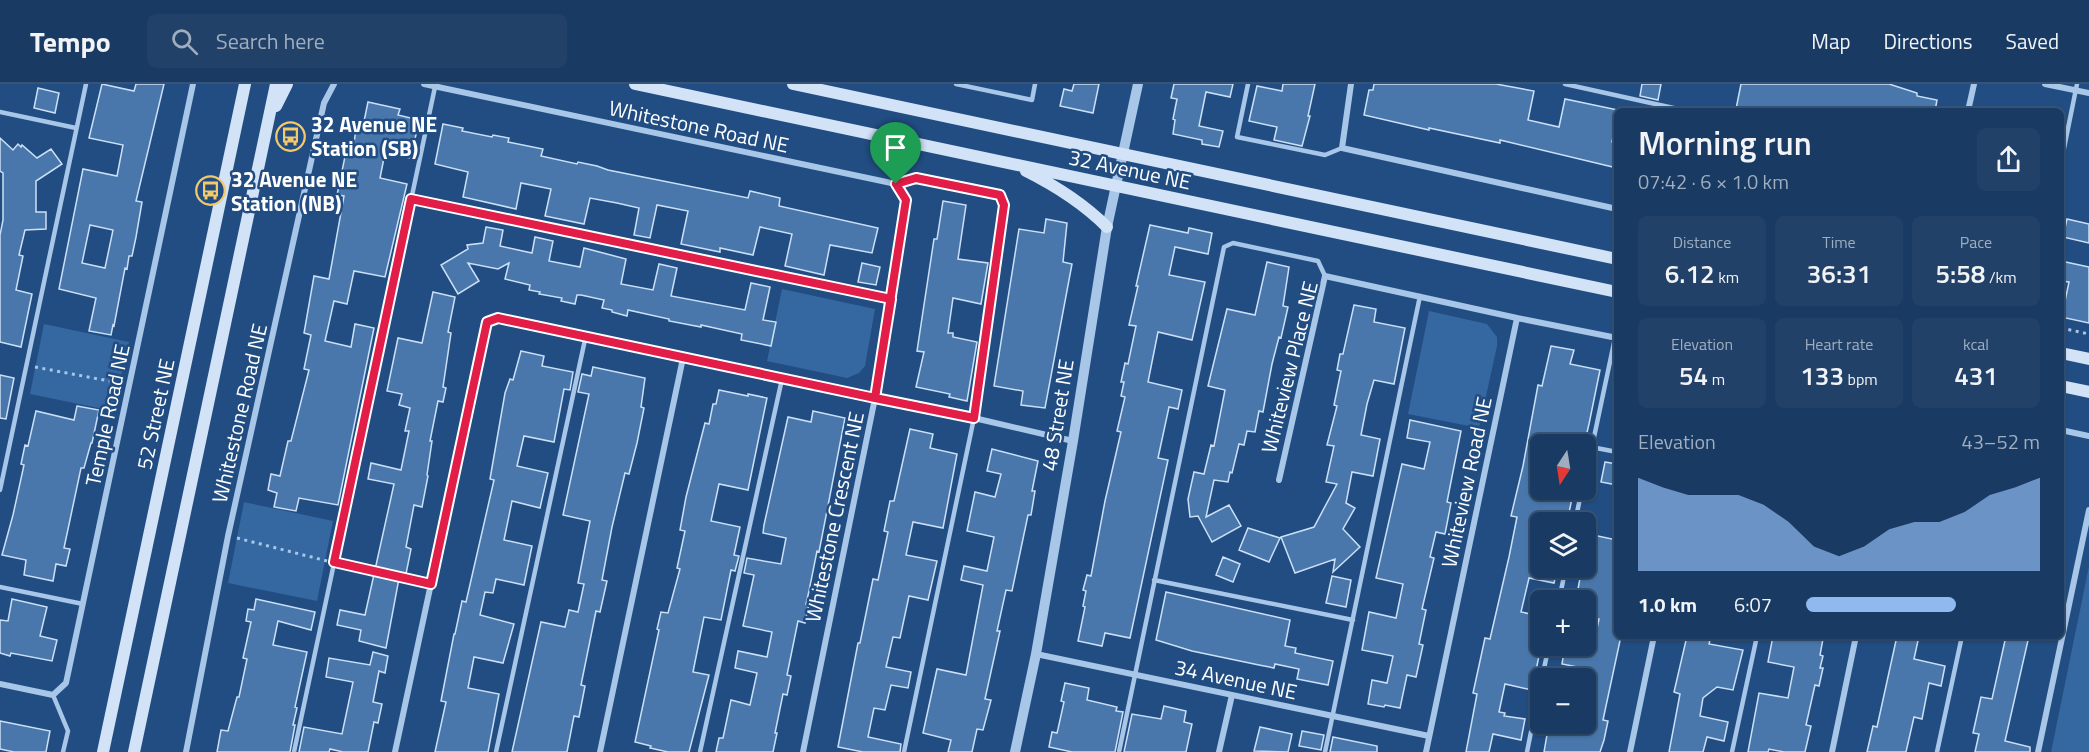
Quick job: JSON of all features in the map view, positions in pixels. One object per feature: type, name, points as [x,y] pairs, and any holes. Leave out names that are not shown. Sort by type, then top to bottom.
[{"type":"main road","name":"52 Street NE","points":[[103,752],[246,84]]},
{"type":"main road","points":[[134,752],[276,84]]},
{"type":"main road","points":[[268,120],[287,84]]},
{"type":"main road","name":"32 Avenue NE","points":[[635,84],[1614,291]]},
{"type":"main road","name":"32 Avenue NE","points":[[793,84],[1614,258]]},
{"type":"main road","points":[[1011,163],[1056,186],[1084,205],[1107,226]]},
{"type":"main road","points":[[2064,354],[2089,359]]},
{"type":"main road","points":[[2064,387],[2089,392]]},
{"type":"street","name":"Temple Road NE","points":[[53,695],[66,683],[193,84]]},
{"type":"street","name":"Whitestone Road NE","points":[[186,752],[228,536],[324,104],[334,84]]},
{"type":"street","name":"Whitestone Road NE","points":[[424,84],[896,184]]},
{"type":"street","name":"48 Street NE","points":[[1015,752],[1036,654],[1107,226],[1138,84]]},
{"type":"street","points":[[1351,84],[1342,148],[1614,208]]},
{"type":"street","points":[[1969,108],[1974,84]]},
{"type":"street","points":[[2044,84],[2077,87],[2089,93]]},
{"type":"street","name":"Whitestone Crescent NE","points":[[803,752],[875,398],[906,200],[896,184]]},
{"type":"street","name":"Whiteview Place NE","points":[[1279,480],[1325,276],[1517,318]]},
{"type":"street","points":[[395,752],[487,322],[498,318],[1073,441]]},
{"type":"street","points":[[1517,318],[1614,338]]},
{"type":"street","name":"Whiteview Road NE","points":[[1426,752],[1517,318]]},
{"type":"street","points":[[600,752],[683,358]]},
{"type":"street","points":[[2064,431],[2089,435]]},
{"type":"street","points":[[2064,629],[2089,510]]},
{"type":"street","points":[[1630,752],[1653,639]]},
{"type":"street","points":[[1832,752],[1855,639]]},
{"type":"street","points":[[2038,752],[2062,639]]},
{"type":"street","name":"34 Avenue NE","points":[[1036,654],[1429,736]]},
{"type":"street","points":[[0,684],[53,695]]},
{"type":"street","points":[[1220,752],[1232,695]]},
{"type":"lane","points":[[0,490],[87,84]]},
{"type":"lane","points":[[956,84],[1032,100],[1035,84]]},
{"type":"lane","points":[[1248,84],[1237,137],[1325,155],[1342,148]]},
{"type":"lane","points":[[1565,84],[1673,108]]},
{"type":"lane","points":[[294,752],[435,87]]},
{"type":"lane","points":[[2064,149],[2077,87]]},
{"type":"lane","points":[[0,112],[76,128]]},
{"type":"lane","points":[[896,184],[916,178],[1000,195],[1004,205],[974,418],[904,752]]},
{"type":"lane","points":[[411,199],[891,299]]},
{"type":"lane","points":[[1119,752],[1224,247],[1233,243],[1318,261],[1325,276]]},
{"type":"lane","points":[[1325,752],[1420,296]]},
{"type":"lane","points":[[496,752],[586,336]]},
{"type":"lane","points":[[1595,434],[1614,347]]},
{"type":"lane","points":[[700,752],[782,379]]},
{"type":"lane","points":[[1596,448],[1614,451]]},
{"type":"lane","points":[[1154,580],[1353,620]]},
{"type":"lane","points":[[0,587],[83,604]]},
{"type":"lane","points":[[1732,752],[1755,639]]},
{"type":"lane","points":[[1936,752],[1961,639]]},
{"type":"lane","points":[[53,695],[68,731],[63,752]]},
{"type":"lane","points":[[1527,752],[1531,734]]},
{"type":"path","points":[[2064,329],[2089,334]]},
{"type":"path","points":[[26,365],[130,385]]},
{"type":"path","points":[[228,536],[431,584]]},
{"type":"shaded area","points":[[782,289],[875,309],[865,366],[859,373],[847,378],[767,361]]},
{"type":"shaded area","points":[[1429,311],[1487,324],[1497,337],[1479,428],[1408,414]]},
{"type":"shaded area","points":[[44,324],[129,342],[113,411],[30,394]]},
{"type":"shaded area","points":[[244,502],[333,521],[317,601],[228,583]]},
{"type":"shaded area","points":[[2089,566],[2089,752],[2051,752]]},
{"type":"building","points":[[102,84],[134,91],[136,84],[164,84],[136,201],[142,202],[132,256],[129,256],[127,269],[125,268],[111,335],[89,331],[96,298],[59,289],[83,169],[117,176],[123,145],[89,138]],"holes":[[[90,225],[113,230],[105,268],[82,263]]]},
{"type":"building","points":[[1074,84],[1099,84],[1093,113],[1060,106],[1064,89],[1072,91]]},
{"type":"building","points":[[1174,84],[1233,84],[1230,97],[1206,92],[1199,126],[1223,131],[1219,147],[1202,144],[1202,140],[1173,134],[1177,99],[1171,98]]},
{"type":"building","points":[[1283,84],[1315,84],[1302,146],[1274,140],[1277,127],[1249,121],[1257,86],[1282,91]]},
{"type":"building","points":[[1374,84],[1496,84],[1534,91],[1528,120],[1559,127],[1565,99],[1614,109],[1612,142],[1614,142],[1614,167],[1500,140],[1500,143],[1429,128],[1429,130],[1364,115],[1369,90],[1373,90]]},
{"type":"building","points":[[1642,84],[1661,84],[1658,100],[1640,96]]},
{"type":"building","points":[[1741,84],[1889,84],[1917,93],[1917,96],[1937,100],[1936,108],[1736,108]]},
{"type":"building","points":[[38,88],[59,93],[55,113],[34,108]]},
{"type":"building","points":[[368,102],[400,109],[398,115],[419,120],[411,158],[385,153],[380,178],[407,184],[385,277],[354,271],[347,304],[334,301],[325,341],[351,347],[355,324],[374,328],[338,505],[299,498],[296,511],[274,507],[277,493],[268,490],[271,474],[280,476],[309,370],[304,369],[311,335],[304,333],[314,276],[329,279],[344,196],[337,195],[348,142],[354,143],[356,129],[362,131]]},
{"type":"building","points":[[443,124],[463,128],[462,131],[509,138],[508,142],[543,149],[541,156],[577,164],[578,162],[748,198],[750,191],[780,198],[779,206],[878,228],[872,253],[830,245],[824,275],[785,266],[792,234],[760,227],[753,255],[720,248],[720,252],[681,244],[688,211],[657,205],[650,238],[634,235],[639,208],[617,203],[590,198],[584,224],[545,216],[551,189],[521,183],[516,209],[463,197],[468,172],[435,164]]},
{"type":"building","points":[[0,138],[13,150],[18,144],[21,147],[22,145],[37,158],[51,149],[62,164],[36,181],[36,212],[46,212],[46,229],[25,230],[19,255],[23,256],[16,290],[32,294],[21,347],[0,342],[0,235],[3,220],[3,173],[0,171]]},
{"type":"building","points":[[943,201],[966,205],[958,259],[988,263],[981,304],[953,298],[948,333],[953,333],[953,337],[977,342],[967,401],[949,397],[950,394],[916,387],[924,352],[917,351],[934,239],[937,239]]},
{"type":"building","points":[[1046,219],[1067,223],[1063,262],[1072,264],[1045,408],[1021,405],[1023,391],[994,386],[1019,229],[1044,233]]},
{"type":"building","points":[[2067,219],[2089,224],[2089,243],[2064,237]]},
{"type":"building","points":[[1150,225],[1188,233],[1189,228],[1212,233],[1208,254],[1175,247],[1169,275],[1205,282],[1192,340],[1158,332],[1148,382],[1182,390],[1178,409],[1169,407],[1158,458],[1168,460],[1130,638],[1105,633],[1102,646],[1078,641],[1085,607],[1083,606],[1086,591],[1083,590],[1087,575],[1091,576],[1121,432],[1117,431],[1125,397],[1121,396],[1124,382],[1121,382],[1125,363],[1128,364],[1136,326],[1129,325]]},
{"type":"building","points":[[486,227],[503,230],[500,246],[532,253],[535,237],[553,241],[549,261],[580,267],[584,248],[626,259],[621,284],[653,290],[659,264],[677,268],[671,296],[745,310],[751,283],[770,287],[763,320],[776,322],[771,346],[741,340],[742,334],[701,325],[701,327],[669,321],[669,319],[628,310],[627,316],[612,312],[612,310],[602,308],[604,300],[581,295],[577,295],[575,304],[561,301],[562,298],[529,290],[530,285],[505,279],[509,263],[498,269],[468,263],[479,281],[458,294],[441,265],[468,249],[467,245],[483,243]]},
{"type":"building","points":[[1267,262],[1289,267],[1283,306],[1288,307],[1272,364],[1263,412],[1259,411],[1255,432],[1247,431],[1244,445],[1239,444],[1228,482],[1214,480],[1206,517],[1229,505],[1241,526],[1212,542],[1198,516],[1190,517],[1188,499],[1194,472],[1204,474],[1211,445],[1214,446],[1225,390],[1208,386],[1227,309],[1255,315]]},
{"type":"building","points":[[2064,262],[2089,267],[2089,323],[2064,318],[2069,282],[2064,281]]},
{"type":"building","points":[[862,263],[880,267],[876,285],[858,282]]},
{"type":"building","points":[[433,292],[455,297],[448,332],[451,333],[443,387],[446,388],[443,402],[438,401],[430,441],[432,441],[428,476],[422,507],[414,505],[406,547],[411,549],[406,574],[400,573],[386,648],[359,641],[361,630],[337,625],[340,610],[365,615],[394,484],[368,479],[371,463],[401,470],[409,431],[405,431],[410,408],[399,405],[402,394],[387,391],[398,338],[422,343]]},
{"type":"building","points":[[1354,305],[1376,309],[1374,322],[1405,328],[1394,384],[1374,380],[1367,404],[1361,435],[1380,439],[1373,476],[1352,472],[1346,503],[1355,508],[1343,529],[1360,547],[1333,572],[1335,559],[1295,573],[1281,537],[1314,527],[1337,484],[1326,482],[1334,446],[1327,445],[1337,406],[1334,405],[1341,371],[1337,370],[1340,354],[1343,354]]},
{"type":"building","points":[[1551,346],[1574,350],[1570,364],[1600,370],[1587,434],[1530,434],[1530,500],[1572,500],[1569,512],[1530,512],[1530,578],[1555,578],[1554,583],[1529,578],[1521,612],[1530,614],[1530,656],[1539,656],[1537,668],[1530,668],[1530,690],[1505,684],[1499,712],[1505,713],[1504,716],[1525,719],[1521,740],[1493,734],[1489,752],[1466,752],[1477,694],[1473,693],[1485,638],[1490,639],[1509,557],[1517,517],[1511,516],[1538,385],[1542,386]]},
{"type":"building","points":[[521,351],[544,356],[542,366],[573,372],[570,390],[564,389],[554,442],[524,436],[517,466],[548,473],[540,508],[512,501],[504,540],[532,546],[524,585],[496,579],[493,593],[485,592],[480,615],[514,624],[503,663],[474,657],[468,688],[499,694],[488,752],[435,752],[446,702],[441,701],[454,634],[462,601],[466,602],[494,480],[490,479],[505,393],[510,379],[513,380]]},
{"type":"building","points":[[593,367],[645,378],[641,407],[644,408],[637,443],[629,474],[625,473],[612,527],[602,580],[607,581],[600,612],[596,611],[581,685],[585,686],[579,717],[574,716],[567,752],[512,752],[541,622],[565,627],[569,610],[578,612],[584,584],[578,583],[590,521],[563,515],[589,394],[578,392],[582,374],[591,376]]},
{"type":"building","points":[[0,375],[14,378],[6,419],[0,418]]},
{"type":"building","points":[[719,390],[767,398],[748,490],[719,484],[711,521],[740,527],[734,555],[739,556],[735,571],[731,570],[721,620],[704,617],[693,672],[709,675],[689,752],[668,752],[635,742],[661,612],[668,613],[680,569],[677,568],[685,531],[680,530],[686,497],[705,423],[709,424],[713,404],[716,404]]},
{"type":"building","points":[[77,406],[99,410],[92,443],[84,468],[81,468],[64,548],[70,549],[66,566],[56,564],[53,581],[24,575],[26,560],[2,555],[24,465],[21,464],[25,445],[28,446],[36,411],[74,420]]},
{"type":"building","points":[[813,411],[845,418],[819,552],[817,551],[806,604],[809,604],[805,623],[798,621],[787,675],[791,676],[787,695],[783,694],[773,752],[716,752],[719,738],[723,738],[731,700],[750,705],[757,673],[735,668],[738,651],[767,657],[772,632],[743,626],[754,575],[744,573],[747,558],[781,564],[786,538],[763,533],[764,525],[788,417],[811,422]]},
{"type":"building","points":[[1410,420],[1461,431],[1447,502],[1451,503],[1445,534],[1436,532],[1430,557],[1434,558],[1422,609],[1426,610],[1419,644],[1423,645],[1416,677],[1407,675],[1400,708],[1385,705],[1384,707],[1368,704],[1372,680],[1387,683],[1393,656],[1362,650],[1369,612],[1396,618],[1403,584],[1376,578],[1402,464],[1424,469],[1430,442],[1407,438]]},
{"type":"building","points":[[910,429],[933,434],[930,448],[957,454],[943,528],[913,522],[906,555],[937,561],[928,600],[909,596],[900,638],[893,637],[886,667],[911,672],[908,688],[891,685],[885,710],[874,708],[868,737],[901,744],[900,752],[863,752],[838,747],[873,579],[878,580],[888,532],[884,531],[890,501],[894,501]]},
{"type":"building","points":[[992,449],[1038,461],[1032,491],[1035,491],[1012,591],[1006,590],[997,631],[1000,631],[985,699],[991,700],[983,730],[977,729],[972,752],[948,752],[951,740],[923,733],[937,669],[966,675],[983,585],[961,580],[964,566],[987,571],[994,537],[967,531],[975,492],[995,497],[1001,474],[987,471]]},
{"type":"building","points":[[1605,462],[1614,464],[1614,484],[1601,482]]},
{"type":"building","points":[[1248,528],[1280,538],[1269,562],[1239,550]]},
{"type":"building","points":[[1596,536],[1614,539],[1614,639],[1620,639],[1603,720],[1608,721],[1604,740],[1600,752],[1544,752],[1547,734],[1596,734],[1596,668],[1562,664],[1563,656],[1596,656],[1596,633],[1599,619],[1596,618],[1596,590],[1578,590],[1580,578],[1596,578]]},
{"type":"building","points":[[1223,557],[1240,564],[1233,582],[1216,575]]},
{"type":"building","points":[[1332,576],[1351,580],[1346,607],[1326,603]]},
{"type":"building","points":[[1166,592],[1290,620],[1285,646],[1296,648],[1295,653],[1333,661],[1328,685],[1297,679],[1299,669],[1275,664],[1274,668],[1259,665],[1192,651],[1156,640]]},
{"type":"building","points":[[12,599],[47,607],[40,636],[57,640],[52,661],[0,653],[0,620],[8,621]]},
{"type":"building","points":[[256,599],[315,612],[311,630],[278,621],[273,645],[307,652],[295,707],[297,708],[290,752],[217,752],[221,730],[228,731],[237,697],[239,697],[247,659],[243,658],[251,622],[246,621],[248,609],[254,610]]},
{"type":"building","points":[[1686,639],[1710,639],[1709,644],[1743,650],[1733,690],[1717,687],[1703,698],[1700,716],[1728,722],[1724,741],[1707,737],[1703,752],[1669,752],[1680,694],[1674,692]]},
{"type":"building","points":[[1772,639],[1823,639],[1820,668],[1823,668],[1819,686],[1815,685],[1806,725],[1811,726],[1805,752],[1769,749],[1768,752],[1748,752],[1759,693],[1788,698],[1794,667],[1768,662]]},
{"type":"building","points":[[1896,639],[1918,639],[1914,659],[1945,666],[1941,686],[1929,683],[1922,719],[1914,717],[1906,752],[1867,752],[1873,726],[1877,727]]},
{"type":"building","points":[[2005,639],[2028,639],[2005,741],[2030,747],[2030,752],[1975,752],[1979,734],[1973,733],[1981,697],[1992,699]]},
{"type":"building","points":[[373,652],[388,656],[385,673],[379,671],[373,702],[382,704],[378,723],[374,722],[368,752],[343,752],[330,749],[329,752],[299,752],[304,727],[342,734],[353,682],[326,677],[329,658],[370,665]]},
{"type":"building","points":[[1065,683],[1089,688],[1087,700],[1117,707],[1116,711],[1123,712],[1115,752],[1072,752],[1049,747],[1052,732],[1057,733],[1058,729],[1064,702],[1061,701]]},
{"type":"building","points":[[1164,706],[1186,711],[1184,722],[1192,724],[1186,752],[1124,752],[1132,714],[1161,719]]},
{"type":"building","points":[[0,721],[50,731],[46,752],[14,752],[0,749]]},
{"type":"building","points":[[1260,727],[1292,734],[1288,752],[1254,751]]},
{"type":"building","points":[[1302,731],[1324,735],[1321,750],[1299,746]]},
{"type":"building","points":[[1333,737],[1377,746],[1377,752],[1330,752]]},
{"type":"place","name":"32 Avenue NE Station (SB)","points":[[290,136]]},
{"type":"place","name":"32 Avenue NE Station (NB)","points":[[210,191]]},
{"type":"route","points":[[896,184],[906,200],[891,299],[875,398],[498,318],[487,322],[431,584],[334,562],[411,199],[891,299],[883,349],[875,398],[974,418],[1004,205],[1000,195],[916,178],[896,184]]}]
